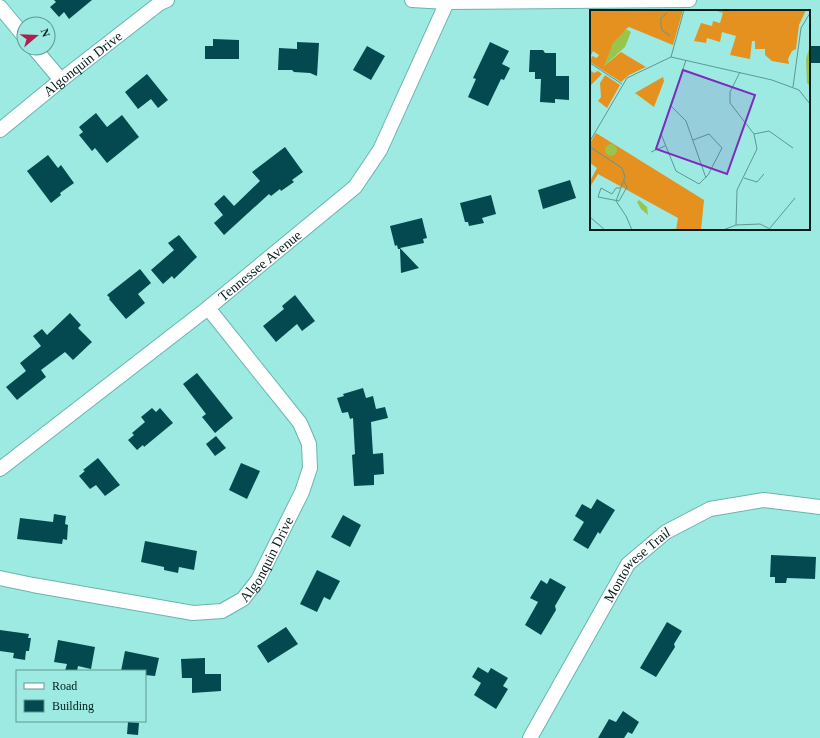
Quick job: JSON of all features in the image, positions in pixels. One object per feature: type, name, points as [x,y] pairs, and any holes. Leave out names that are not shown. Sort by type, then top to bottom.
[{"type":"street","name":"Algonquin Drive","points":[[0,130],[61,80],[160,3],[167,0]]},
{"type":"street","points":[[412,0],[447,2],[689,0]]},
{"type":"street","name":"Tennessee Avenue","points":[[0,469],[208,308],[356,187],[380,150],[447,2]]},
{"type":"street","points":[[0,7],[16,26]]},
{"type":"street","points":[[41,56],[61,80]]},
{"type":"street","name":"Algonquin Drive","points":[[0,578],[193,613],[222,611],[243,599],[258,580],[302,492],[310,468],[309,444],[300,422],[208,308]]},
{"type":"street","name":"Montowese Trail","points":[[530,738],[628,564],[666,532],[710,509],[764,500],[820,507]]},
{"type":"building","points":[[54,0],[92,0],[69,19],[64,12],[59,17],[50,7],[56,2]]},
{"type":"building","points":[[213,39],[239,40],[239,59],[205,59],[205,46],[213,46]]},
{"type":"building","points":[[297,42],[319,43],[317,76],[310,73],[294,72],[292,70],[278,70],[279,48],[297,49]]},
{"type":"building","points":[[490,42],[509,51],[502,64],[510,68],[504,80],[501,79],[488,106],[468,97],[476,79],[473,78]]},
{"type":"building","points":[[367,46],[385,56],[371,80],[353,70]]},
{"type":"building","points":[[810,46],[820,46],[820,63],[810,63]]},
{"type":"building","points":[[530,50],[543,50],[545,53],[556,53],[556,76],[569,76],[569,100],[555,99],[555,103],[540,102],[541,79],[535,79],[535,72],[529,72]]},
{"type":"building","points":[[147,74],[168,100],[158,108],[151,99],[138,109],[125,92]]},
{"type":"building","points":[[96,113],[107,127],[122,115],[139,137],[107,163],[95,148],[92,151],[79,135],[83,132],[79,127]]},
{"type":"building","points":[[285,147],[303,172],[292,180],[294,182],[281,191],[280,189],[271,196],[269,194],[224,235],[214,223],[223,215],[214,204],[224,195],[234,206],[260,181],[252,172]]},
{"type":"building","points":[[48,155],[58,168],[61,165],[74,183],[60,193],[61,195],[51,203],[27,171]]},
{"type":"building","points":[[570,180],[576,198],[543,209],[538,190]]},
{"type":"building","points":[[491,195],[496,214],[482,218],[484,223],[469,226],[468,222],[465,222],[460,203]]},
{"type":"building","points":[[422,218],[427,238],[423,239],[424,243],[400,248],[419,268],[401,273],[400,249],[398,249],[397,245],[395,246],[390,226]]},
{"type":"building","points":[[179,235],[197,257],[174,279],[172,276],[163,284],[151,270],[174,250],[168,243]]},
{"type":"building","points":[[140,269],[151,283],[138,294],[145,303],[126,319],[107,295]]},
{"type":"building","points":[[295,295],[315,321],[302,331],[297,324],[276,342],[263,326],[284,309],[282,306]]},
{"type":"building","points":[[70,313],[81,325],[78,328],[92,342],[73,360],[65,352],[41,370],[46,377],[17,400],[6,387],[26,371],[20,363],[41,346],[33,336],[42,329],[47,335]]},
{"type":"building","points":[[197,373],[233,418],[215,433],[202,417],[206,414],[183,384]]},
{"type":"building","points":[[363,388],[366,398],[373,396],[376,409],[385,407],[388,418],[371,422],[373,454],[383,453],[384,474],[374,475],[374,485],[354,486],[352,455],[355,454],[353,418],[350,419],[348,412],[342,413],[337,398],[344,396],[343,394]]},
{"type":"building","points":[[152,408],[156,412],[160,408],[173,423],[144,447],[143,445],[137,450],[128,440],[134,435],[132,433],[145,422],[141,417]]},
{"type":"building","points":[[216,436],[226,448],[215,456],[206,444]]},
{"type":"building","points":[[98,458],[120,485],[105,496],[96,485],[90,489],[79,476],[85,471],[83,470]]},
{"type":"building","points":[[241,463],[260,471],[247,499],[229,490]]},
{"type":"building","points":[[597,499],[615,510],[600,534],[598,532],[588,549],[573,540],[584,522],[575,516],[582,504],[591,509]]},
{"type":"building","points":[[54,514],[66,516],[65,524],[68,525],[67,540],[63,539],[62,544],[17,539],[20,518],[53,522]]},
{"type":"building","points":[[343,515],[361,525],[350,547],[331,537]]},
{"type":"building","points":[[145,541],[197,551],[194,570],[179,567],[178,573],[164,570],[164,567],[141,562]]},
{"type":"building","points":[[771,555],[816,557],[815,579],[787,578],[786,583],[775,583],[775,577],[770,577]]},
{"type":"building","points":[[317,570],[340,581],[330,600],[324,597],[317,612],[300,604]]},
{"type":"building","points":[[550,578],[566,587],[555,606],[556,610],[541,635],[525,625],[538,602],[530,598],[541,580],[547,584]]},
{"type":"building","points":[[667,622],[682,631],[674,644],[675,647],[656,677],[640,668]]},
{"type":"building","points":[[286,627],[298,644],[268,663],[257,646]]},
{"type":"building","points":[[0,630],[29,634],[28,638],[31,638],[29,651],[26,651],[25,660],[13,658],[14,653],[0,651]]},
{"type":"building","points":[[58,640],[95,647],[91,669],[78,666],[77,670],[65,670],[67,664],[54,662]]},
{"type":"building","points":[[125,651],[159,658],[155,676],[146,675],[146,670],[121,670]]},
{"type":"building","points":[[205,658],[205,674],[221,674],[221,691],[192,693],[192,678],[182,678],[181,659]]},
{"type":"building","points":[[478,667],[488,673],[491,668],[508,678],[503,686],[508,689],[496,709],[474,695],[481,683],[472,677]]},
{"type":"building","points":[[623,711],[639,722],[632,734],[628,732],[624,738],[598,738],[609,719],[616,722]]},
{"type":"building","points":[[128,722],[139,723],[138,735],[127,734]]}]
